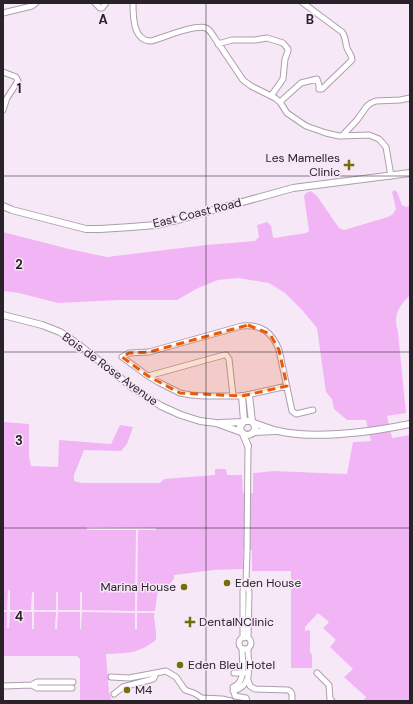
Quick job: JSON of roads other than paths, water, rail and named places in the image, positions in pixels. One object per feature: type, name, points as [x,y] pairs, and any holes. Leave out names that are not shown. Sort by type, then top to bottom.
[{"type":"main road","name":"East Coast Road","points":[[3,206],[12,210],[86,229],[122,228],[181,219],[293,188],[410,174]]},
{"type":"main road","name":"Bois de Rose Avenue","points":[[3,315],[42,325],[60,332],[78,344],[133,388],[161,406],[185,416],[216,423],[242,433]]},
{"type":"main road","points":[[248,446],[255,428],[249,395]]},
{"type":"main road","points":[[242,396],[243,422],[240,427],[248,446]]},
{"type":"main road","points":[[243,422],[248,420],[278,431],[301,434],[332,434],[366,431],[410,424]]},
{"type":"main road","name":"Bois de Rose Avenue","points":[[216,423],[243,422]]},
{"type":"main road","points":[[242,433],[248,436],[253,433],[278,431]]},
{"type":"street","points":[[3,13],[32,6],[36,3]]},
{"type":"street","points":[[95,3],[102,8],[106,3]]},
{"type":"street","points":[[133,3],[133,19],[140,37],[151,42],[197,27],[206,28],[210,31],[243,80],[280,102],[287,113],[306,126],[326,134],[342,136],[369,135],[379,139],[386,147],[391,176]]},
{"type":"street","points":[[280,102],[301,83],[317,79],[319,89],[322,89],[352,60],[345,36],[303,3]]},
{"type":"street","points":[[218,44],[232,40],[255,40],[268,38],[283,43],[288,51],[285,59],[283,78],[271,96]]},
{"type":"street","points":[[3,72],[16,77],[18,81],[7,98],[3,110]]},
{"type":"street","points":[[342,136],[371,103],[376,101],[410,98]]},
{"type":"street","points":[[287,386],[242,396],[204,396],[180,393],[148,376],[122,357],[129,353],[150,352],[248,325],[257,326],[265,330],[276,341],[279,350],[287,386],[292,410],[296,414],[313,410]]},
{"type":"street","points":[[148,376],[226,355],[229,359],[233,396]]},
{"type":"street","points":[[233,689],[239,684],[244,675],[248,649],[251,644],[245,638],[249,592],[246,581],[248,446]]},
{"type":"street","points":[[244,686],[242,649],[239,642],[245,638]]},
{"type":"street","points":[[242,649],[248,649]]},
{"type":"street","points":[[111,677],[129,678],[166,670],[176,678],[185,690],[202,698],[231,701]]},
{"type":"street","points":[[114,694],[123,687],[153,679],[155,673]]},
{"type":"street","points":[[234,673],[244,675],[250,686],[255,689],[290,691],[292,693],[292,701]]},
{"type":"street","points":[[317,673],[329,685],[330,699],[332,701]]},
{"type":"street","points":[[233,689],[239,690],[248,680]]},
{"type":"street","points":[[3,686],[32,685],[37,682],[73,682]]},
{"type":"street","points":[[32,685],[37,688],[72,688]]},
{"type":"street","points":[[244,686],[251,690],[260,691],[276,689]]},
{"type":"street","points":[[233,689],[235,696],[244,697],[247,701]]},
{"type":"place","name":"Les Mamelles Clinic","points":[[349,165]]},
{"type":"place","name":"Eden House","points":[[227,583]]},
{"type":"place","name":"Marina House","points":[[184,587]]},
{"type":"place","name":"DentalNClinic","points":[[190,622]]},
{"type":"place","name":"Eden Bleu Hotel","points":[[180,665]]},
{"type":"place","name":"M4","points":[[127,690]]}]
